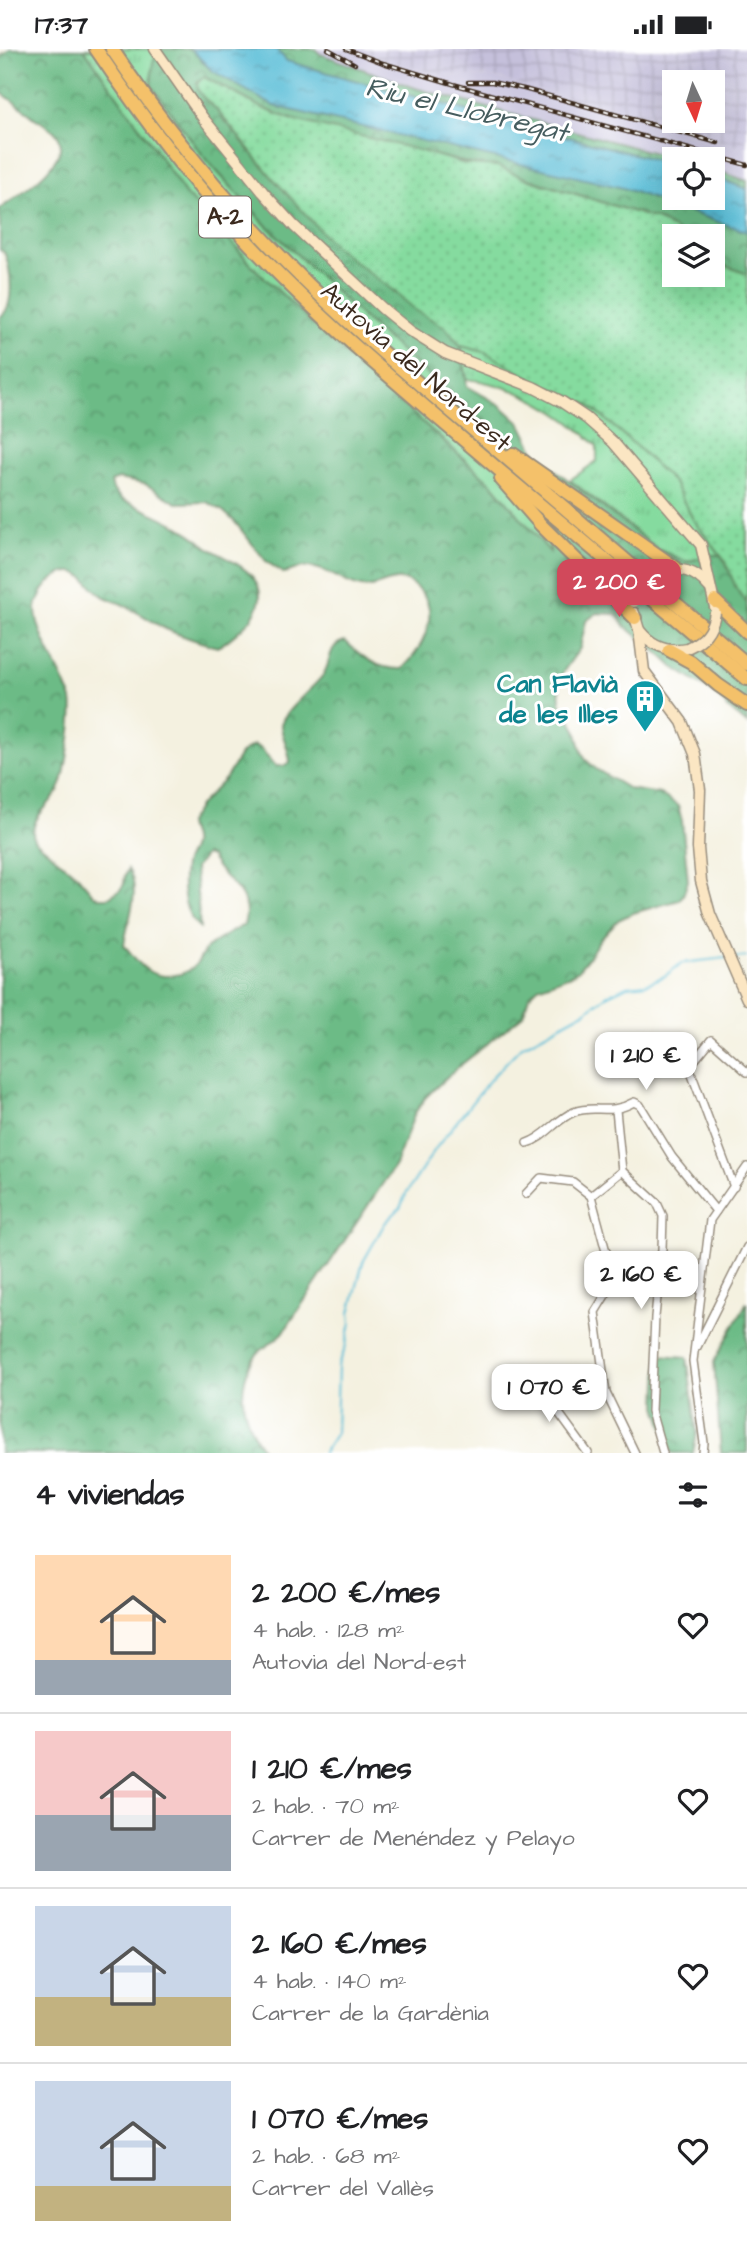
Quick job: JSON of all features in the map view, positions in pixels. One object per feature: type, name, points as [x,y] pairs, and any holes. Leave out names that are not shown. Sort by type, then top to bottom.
[{"type":"highway","name":"Autovia del Nord-est","points":[[96,49],[162,141],[246,240],[364,355],[747,680]]},
{"type":"highway","name":"Autovia del Nord-est","points":[[112,49],[179,141],[239,213],[312,287],[379,349],[747,664]]},
{"type":"highway","points":[[458,417],[676,568]]},
{"type":"highway","points":[[484,457],[541,525],[637,624]]},
{"type":"highway","points":[[715,607],[747,632]]},
{"type":"highway","points":[[665,649],[691,662],[747,705]]},
{"type":"main road","points":[[155,49],[203,118],[262,193],[366,294],[395,320],[426,342],[462,360],[543,392],[586,418],[613,442],[699,542],[705,557],[715,607],[712,626],[705,636],[687,648],[650,650],[646,657],[649,677]]},
{"type":"main road","points":[[691,571],[701,565],[705,557]]},
{"type":"main road","points":[[709,587],[691,571],[676,568],[660,571],[647,578],[634,602],[642,665],[682,722],[695,754],[700,790],[698,848],[701,881],[710,913],[747,999]]},
{"type":"main road","points":[[637,624],[646,638],[665,649]]},
{"type":"street","points":[[734,1187],[690,1067],[711,1040],[747,1072]]},
{"type":"street","points":[[527,1143],[576,1111],[616,1110],[634,1102],[640,1105],[672,1157],[716,1211]]},
{"type":"street","points":[[616,1110],[622,1171],[657,1203],[663,1216],[651,1411],[663,1453]]},
{"type":"street","points":[[703,1453],[694,1371],[710,1220],[747,1167]]},
{"type":"street","points":[[591,1196],[622,1171]]},
{"type":"street","points":[[526,1194],[541,1178],[573,1182],[591,1196],[614,1280],[595,1312],[606,1393],[635,1453]]},
{"type":"street","points":[[695,1352],[747,1247]]},
{"type":"street","points":[[534,1379],[588,1453]]},
{"type":"shaded area","points":[[315,49],[365,49],[370,51],[369,56],[442,75],[493,77],[662,124],[662,133],[693,133],[707,137],[747,150],[747,181],[725,173],[725,147],[662,147],[662,155],[418,89],[320,54]]},
{"type":"shaded area","points":[[365,49],[747,49],[747,150],[693,133],[725,133],[725,70],[662,70],[662,124],[493,77],[442,75],[368,56],[370,51]]},
{"type":"green space","points":[[10,49],[84,49],[187,197],[204,211],[255,269],[327,337],[493,485],[550,552],[550,507],[534,459],[472,412],[372,326],[263,222],[205,158],[151,85],[153,62],[160,49],[191,49],[211,70],[623,188],[662,202],[662,210],[685,210],[724,224],[665,224],[519,176],[290,119],[262,108],[204,77],[203,97],[306,214],[415,310],[445,327],[461,346],[467,386],[500,405],[521,424],[537,456],[659,550],[687,562],[709,555],[721,555],[736,588],[747,603],[747,724],[715,694],[673,667],[624,625],[616,614],[597,613],[586,621],[580,648],[563,672],[559,686],[560,702],[576,730],[586,760],[596,769],[629,789],[660,794],[678,806],[688,881],[683,895],[679,900],[618,920],[600,939],[579,969],[573,974],[538,987],[529,996],[523,1015],[451,1073],[425,1098],[415,1113],[395,1165],[283,1333],[257,1354],[249,1366],[243,1390],[244,1409],[264,1453],[0,1453],[0,317],[8,304],[11,286],[4,252],[0,250],[0,209],[31,186],[53,164],[59,152],[60,141],[54,131],[0,92],[0,57]],"holes":[[[118,479],[145,484],[177,503],[207,502],[223,511],[266,561],[283,573],[311,567],[361,587],[397,580],[406,581],[421,592],[427,601],[429,622],[422,643],[402,669],[385,667],[371,661],[345,641],[335,646],[323,675],[293,706],[281,725],[290,762],[276,766],[254,745],[241,753],[226,778],[200,805],[188,823],[192,842],[183,874],[187,908],[200,928],[195,868],[205,855],[211,857],[241,895],[245,903],[244,925],[210,945],[192,968],[180,974],[166,976],[147,970],[124,945],[134,896],[134,886],[128,869],[120,890],[107,898],[99,898],[77,875],[34,840],[33,831],[38,817],[61,785],[73,707],[72,698],[45,642],[36,612],[39,597],[49,583],[70,572],[84,577],[105,597],[168,630],[217,647],[231,638],[253,616],[259,604],[260,593],[251,575],[178,526],[123,500],[112,488],[111,482]]]},
{"type":"green space","points":[[84,49],[160,49],[205,158],[263,222],[372,326],[472,412],[534,459],[550,507],[550,553],[493,485],[327,337],[255,269],[204,211],[187,197]]},
{"type":"green space","points":[[276,49],[315,49],[320,54],[418,89],[662,155],[662,162],[383,88],[286,61]]},
{"type":"green space","points":[[204,77],[262,108],[290,119],[465,164],[497,166],[530,180],[656,219],[665,224],[662,224],[662,287],[725,287],[725,266],[747,274],[747,603],[736,588],[725,561],[694,521],[674,483],[636,446],[588,404],[540,383],[485,352],[461,346],[445,327],[415,310],[334,246],[203,97],[197,83]]},
{"type":"green space","points":[[725,173],[747,181],[747,189],[725,181]]},
{"type":"green space","points":[[725,224],[747,232],[747,274],[725,266]]},
{"type":"green space","points":[[461,346],[485,352],[540,383],[588,404],[674,483],[694,521],[721,555],[709,555],[687,562],[659,550],[570,480],[597,461],[597,446],[570,422],[521,393],[467,379]]},
{"type":"green space","points":[[747,1302],[747,1453],[721,1453],[714,1362]]},
{"type":"green space","points":[[659,1355],[687,1357],[697,1433],[693,1453],[672,1453],[657,1406]]},
{"type":"water","points":[[191,49],[276,49],[287,61],[662,162],[662,202],[623,188],[274,106],[211,70]]},
{"type":"water","points":[[725,181],[747,189],[747,232],[685,210],[725,210]]},
{"type":"waterway","points":[[732,958],[747,957]]},
{"type":"waterway","points":[[323,1453],[336,1433],[338,1366],[345,1349],[351,1323],[350,1313],[363,1262],[385,1223],[400,1208],[436,1148],[492,1077],[522,1046],[586,1011],[606,996],[627,986],[646,984],[665,976],[682,963],[726,958]]},
{"type":"railway","points":[[328,49],[355,64]]},
{"type":"railway","points":[[346,49],[453,84],[747,165]]},
{"type":"railway","points":[[468,82],[492,82],[524,89],[718,143]]},
{"type":"place","name":"Can Flavià de les Illes","points":[[645,733]]},
{"type":"water label","name":"Riu el Llobregat","points":[[467,110]]}]
